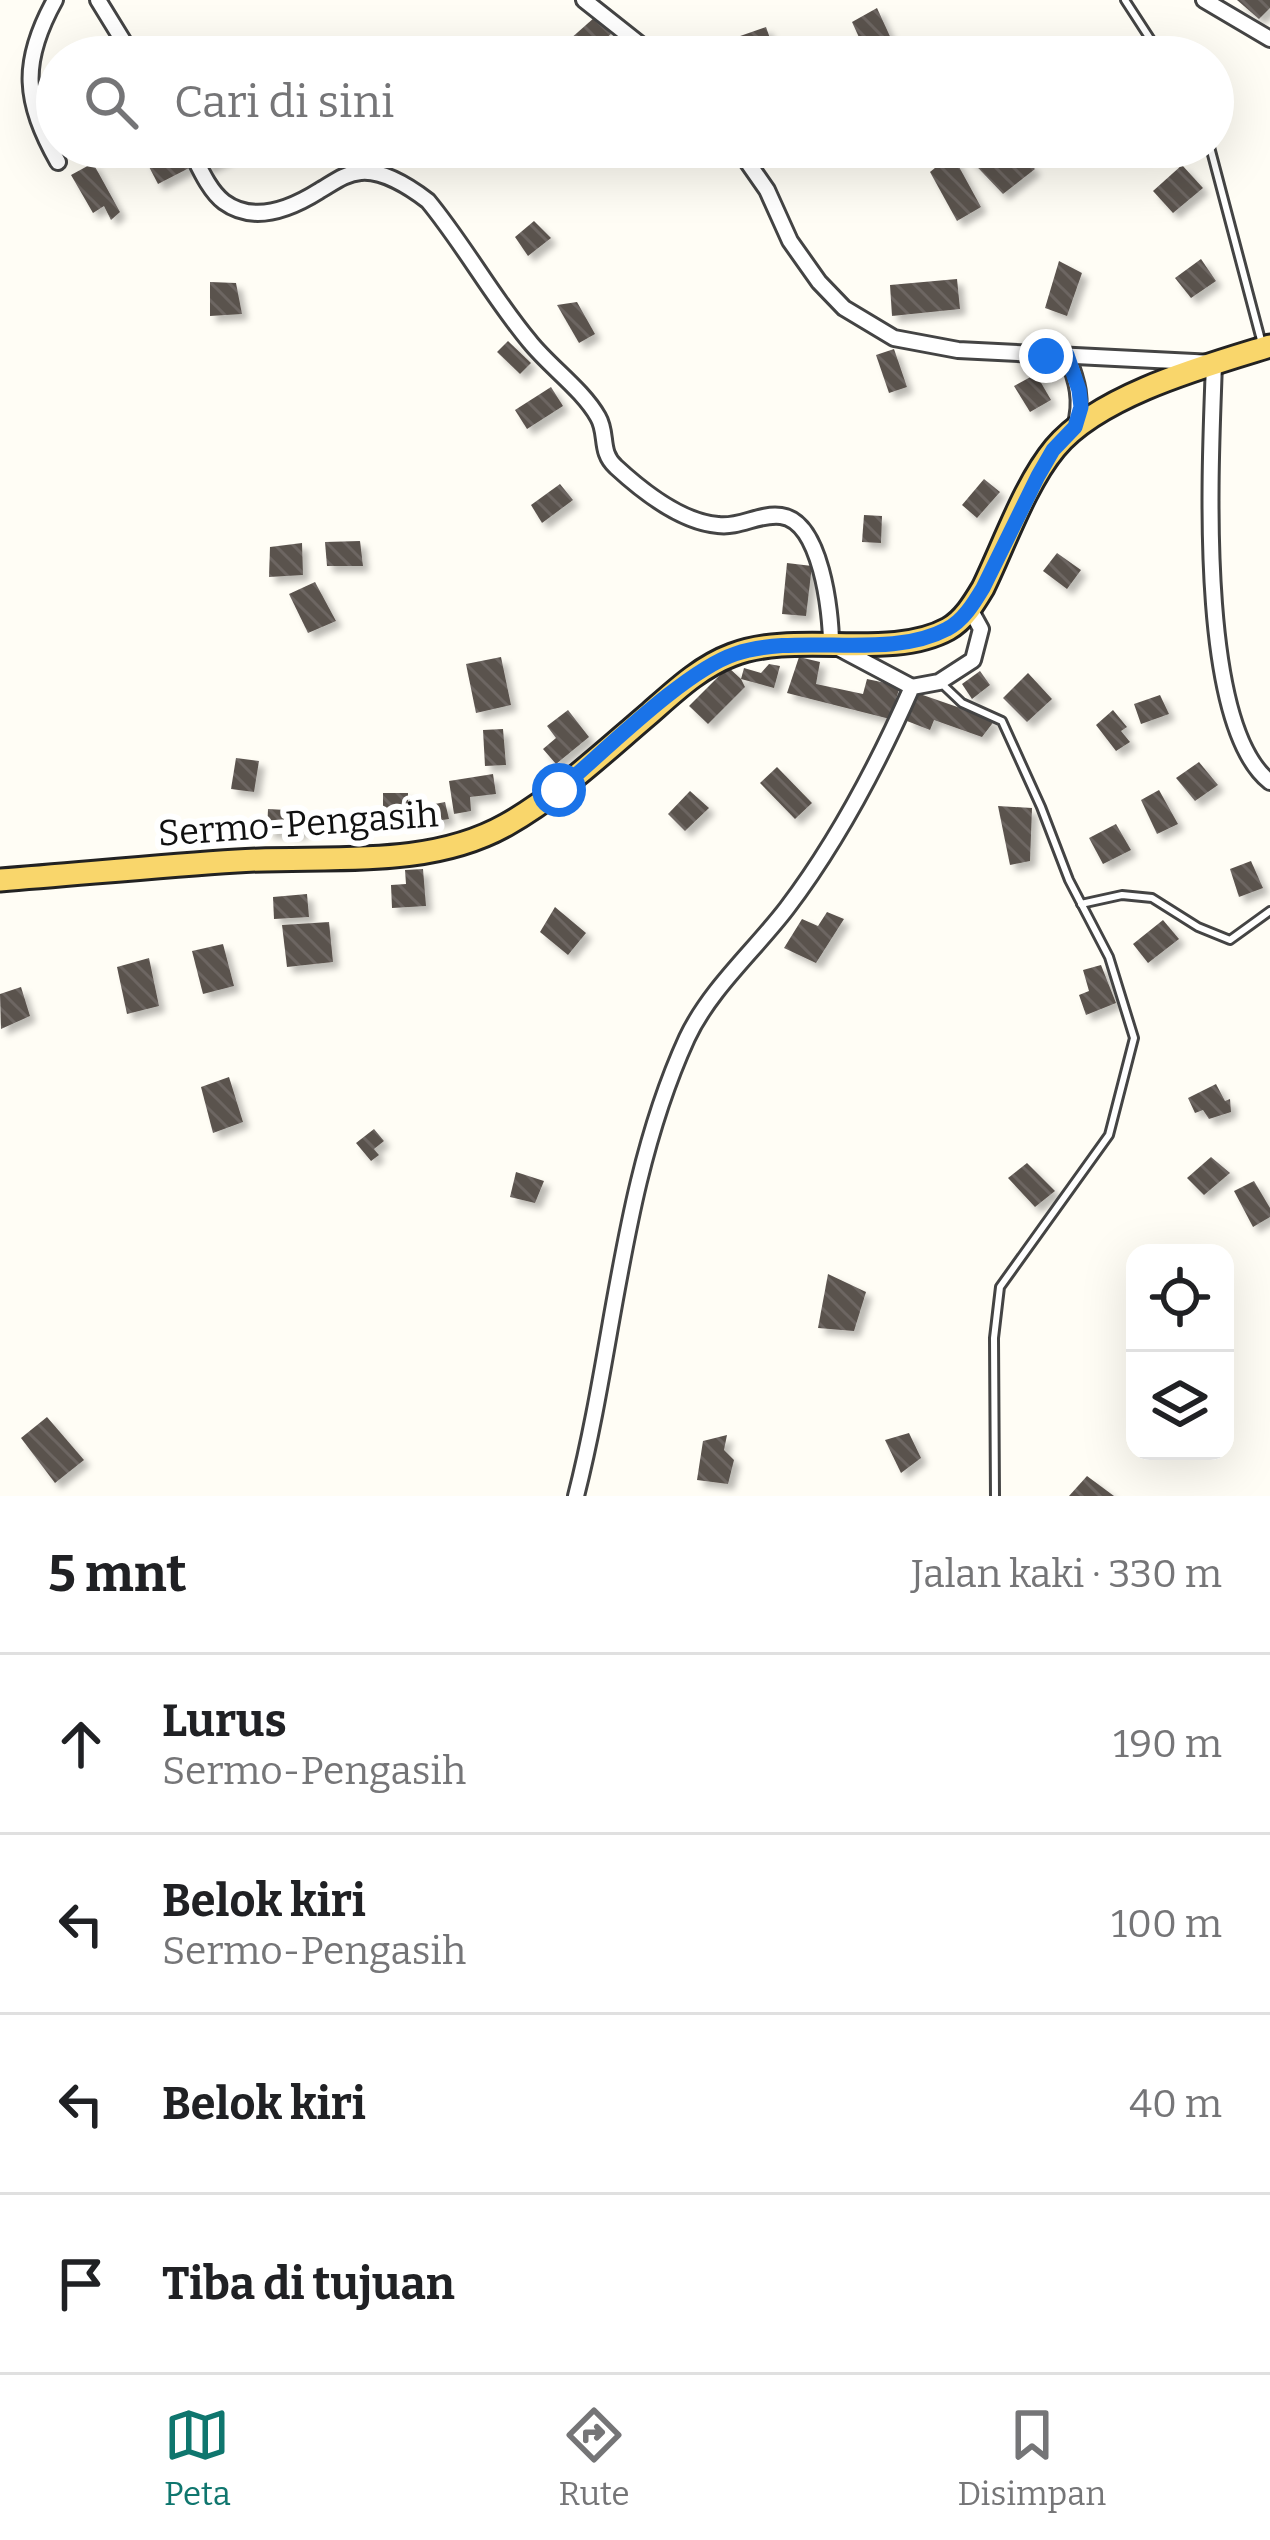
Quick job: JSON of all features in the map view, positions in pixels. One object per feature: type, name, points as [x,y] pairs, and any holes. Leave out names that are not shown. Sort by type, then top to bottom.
[{"type":"main road","points":[[970,609],[1053,450],[1075,427],[1144,391],[1266,347]]},
{"type":"main road","name":"Sermo-Pengasih","points":[[0,880],[240,861],[400,856],[465,843],[505,826],[559,790],[701,671],[733,654],[767,646],[909,641],[951,628],[970,609]]},
{"type":"street","points":[[40,36],[55,0]]},
{"type":"street","points":[[98,0],[120,36]]},
{"type":"street","points":[[584,0],[629,36]]},
{"type":"street","points":[[1204,0],[1270,39]]},
{"type":"street","points":[[36,45],[28,86],[36,110]]},
{"type":"street","points":[[202,168],[224,202],[265,213],[289,208],[343,176],[360,172],[411,188],[428,201],[528,340],[599,418],[603,450],[610,462],[643,490],[686,516],[717,526],[777,515],[800,525],[815,551],[831,622],[831,644],[912,687],[939,682],[973,660],[980,645],[981,628],[970,609]]},
{"type":"street","points":[[752,168],[790,241],[819,282],[844,308],[871,326],[919,345],[1005,354],[1214,363],[1212,544],[1219,663],[1245,751],[1256,771],[1270,782]]},
{"type":"street","points":[[1067,355],[1081,407],[1075,427]]},
{"type":"street","points":[[576,1496],[593,1430],[617,1275],[647,1155],[689,1034],[790,905],[850,808],[912,687]]},
{"type":"lane","points":[[1125,0],[1148,36]]},
{"type":"lane","points":[[1216,168],[1266,347]]},
{"type":"lane","points":[[939,682],[962,703],[1002,722],[1109,957],[1133,1038],[1109,1135],[1000,1287],[994,1339],[995,1496]]},
{"type":"lane","points":[[1081,904],[1122,895],[1152,898],[1198,927],[1230,940],[1270,911]]},
{"type":"building","points":[[1237,0],[1270,0],[1270,8],[1259,19]]},
{"type":"building","points":[[877,8],[890,36],[858,36],[852,22]]},
{"type":"building","points":[[595,17],[611,34],[609,36],[574,36]]},
{"type":"building","points":[[766,27],[769,36],[740,36]]},
{"type":"building","points":[[96,168],[120,212],[111,220],[104,206],[93,213],[71,175]]},
{"type":"building","points":[[150,168],[189,168],[158,184]]},
{"type":"building","points":[[960,168],[981,207],[957,221],[930,172]]},
{"type":"building","points":[[978,168],[1035,169],[1003,194]]},
{"type":"building","points":[[1179,168],[1185,168],[1203,188],[1173,213],[1153,191]]},
{"type":"building","points":[[534,221],[551,238],[528,256],[515,237]]},
{"type":"building","points":[[1201,259],[1216,281],[1191,298],[1175,278]]},
{"type":"building","points":[[1059,261],[1082,273],[1067,316],[1045,308]]},
{"type":"building","points":[[957,279],[960,309],[892,316],[890,285]]},
{"type":"building","points":[[210,282],[236,283],[242,314],[210,316]]},
{"type":"building","points":[[577,302],[595,334],[579,343],[557,305]]},
{"type":"building","points":[[508,341],[531,363],[520,374],[497,352]]},
{"type":"building","points":[[894,349],[907,387],[889,393],[876,355]]},
{"type":"building","points":[[1036,374],[1051,400],[1030,412],[1014,386]]},
{"type":"building","points":[[551,387],[563,406],[527,429],[515,410]]},
{"type":"building","points":[[984,479],[1000,492],[977,518],[962,505]]},
{"type":"building","points":[[560,484],[573,500],[542,523],[531,505]]},
{"type":"building","points":[[864,515],[882,516],[881,543],[862,542]]},
{"type":"building","points":[[360,541],[363,566],[327,566],[325,542]]},
{"type":"building","points":[[302,543],[303,575],[269,577],[270,547]]},
{"type":"building","points":[[1057,553],[1081,570],[1067,589],[1043,571]]},
{"type":"building","points":[[787,563],[812,566],[806,616],[782,614]]},
{"type":"building","points":[[315,582],[336,621],[308,633],[289,594]]},
{"type":"building","points":[[501,657],[511,705],[476,713],[466,664]]},
{"type":"building","points":[[799,657],[820,662],[816,684],[863,694],[867,679],[900,686],[890,719],[787,693]]},
{"type":"building","points":[[769,664],[780,666],[774,688],[741,679],[744,668],[761,673]]},
{"type":"building","points":[[728,667],[745,687],[708,724],[689,706]]},
{"type":"building","points":[[980,671],[990,685],[972,699],[962,684]]},
{"type":"building","points":[[1028,673],[1052,699],[1027,722],[1003,698]]},
{"type":"building","points":[[917,693],[995,720],[982,737],[934,720],[930,730],[907,721]]},
{"type":"building","points":[[1160,695],[1169,714],[1141,724],[1134,704]]},
{"type":"building","points":[[568,710],[589,737],[556,764],[543,749],[556,738],[547,726]]},
{"type":"building","points":[[1113,710],[1127,727],[1121,731],[1130,742],[1116,751],[1096,725]]},
{"type":"building","points":[[503,729],[506,765],[485,766],[483,730]]},
{"type":"building","points":[[236,758],[259,761],[254,792],[231,789]]},
{"type":"building","points":[[1199,762],[1218,785],[1195,801],[1176,778]]},
{"type":"building","points":[[777,767],[812,803],[795,819],[760,783]]},
{"type":"building","points":[[493,774],[496,794],[470,797],[471,811],[454,814],[449,781]]},
{"type":"building","points":[[1159,790],[1178,824],[1157,834],[1141,800]]},
{"type":"building","points":[[690,791],[709,808],[685,831],[668,814]]},
{"type":"building","points":[[383,793],[408,793],[408,810],[383,811]]},
{"type":"building","points":[[445,802],[449,819],[423,823],[420,807]]},
{"type":"building","points":[[998,806],[1032,808],[1030,861],[1010,865]]},
{"type":"building","points":[[268,809],[303,811],[302,834],[267,832]]},
{"type":"building","points":[[1116,824],[1131,850],[1103,864],[1089,838]]},
{"type":"building","points":[[1251,861],[1263,888],[1239,897],[1230,869]]},
{"type":"building","points":[[423,869],[426,906],[392,908],[391,885],[406,884],[405,870]]},
{"type":"building","points":[[307,894],[309,917],[274,919],[273,897]]},
{"type":"building","points":[[555,907],[586,933],[568,955],[540,932]]},
{"type":"building","points":[[827,912],[844,919],[816,963],[784,948],[802,919],[818,926]]},
{"type":"building","points":[[1163,920],[1179,939],[1148,963],[1133,944]]},
{"type":"building","points":[[329,922],[333,962],[287,967],[282,925]]},
{"type":"building","points":[[223,944],[234,986],[203,994],[192,951]]},
{"type":"building","points":[[149,958],[159,1006],[127,1014],[117,967]]},
{"type":"building","points":[[1101,965],[1116,1003],[1086,1015],[1079,995],[1089,991],[1083,970]]},
{"type":"building","points":[[21,987],[30,1016],[1,1029],[0,994]]},
{"type":"building","points":[[229,1077],[243,1122],[213,1133],[201,1087]]},
{"type":"building","points":[[1216,1084],[1225,1101],[1230,1099],[1231,1112],[1209,1119],[1203,1110],[1195,1113],[1188,1098]]},
{"type":"building","points":[[374,1129],[384,1141],[374,1149],[379,1155],[371,1161],[356,1143]]},
{"type":"building","points":[[1211,1157],[1230,1173],[1204,1195],[1187,1178]]},
{"type":"building","points":[[1027,1163],[1055,1191],[1035,1207],[1008,1178]]},
{"type":"building","points":[[516,1172],[544,1181],[535,1203],[510,1197]]},
{"type":"building","points":[[1254,1181],[1270,1208],[1270,1217],[1253,1227],[1234,1191]]},
{"type":"building","points":[[828,1274],[866,1292],[854,1331],[818,1328]]},
{"type":"building","points":[[47,1417],[84,1460],[55,1483],[21,1438]]},
{"type":"building","points":[[909,1433],[921,1458],[901,1473],[885,1440]]},
{"type":"building","points":[[727,1435],[724,1450],[734,1460],[728,1484],[697,1480],[703,1441]]},
{"type":"building","points":[[1087,1476],[1114,1496],[1069,1496]]},
{"type":"route","points":[[559,790],[679,688],[733,654],[767,646],[909,641],[951,628],[983,588],[1053,450],[1075,427],[1081,407],[1067,355],[1046,356]]}]
